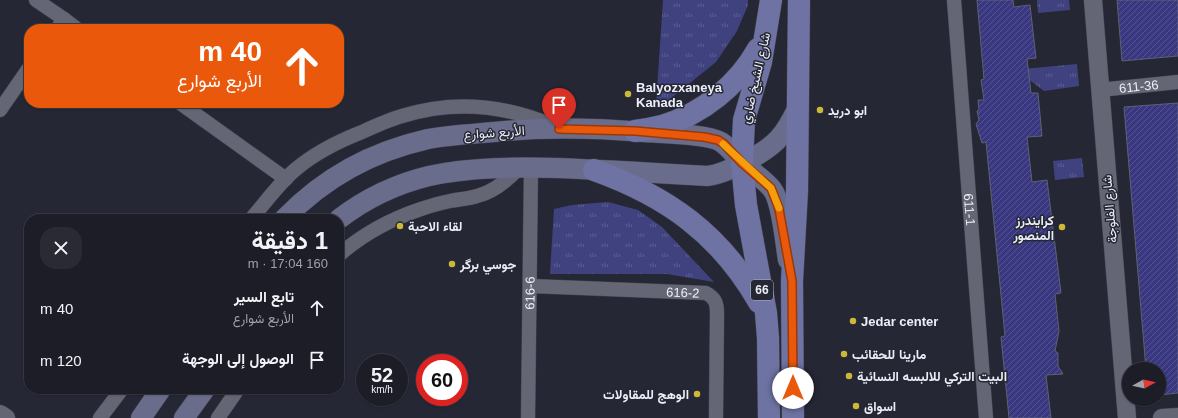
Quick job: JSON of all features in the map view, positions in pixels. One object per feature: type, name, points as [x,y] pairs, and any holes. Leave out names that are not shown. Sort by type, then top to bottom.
[{"type":"main road","name":"شارع الشيخ ضاري","points":[[769,418],[768,338],[766,313],[746,205],[742,163],[744,120],[761,62],[771,0]]},
{"type":"main road","name":"66","points":[[793,418],[792,281],[797,191],[799,0]]},
{"type":"main road","points":[[635,131],[663,126],[689,115],[713,101],[734,82],[748,66],[766,36]]},
{"type":"main road","points":[[344,216],[374,197],[401,185],[429,176],[474,170],[525,168],[707,176],[724,172],[763,152],[780,137],[790,124],[798,107]]},
{"type":"main road","name":"الأربع شوارع","points":[[289,214],[303,200],[325,183],[349,168],[401,146],[428,139],[513,130],[559,129],[635,131],[704,137],[718,140],[724,144],[742,163],[773,191],[779,209],[792,281]]},
{"type":"main road","points":[[594,170],[621,179],[647,192],[672,207],[695,224],[735,265],[766,313]]},
{"type":"main road","points":[[141,418],[158,394]]},
{"type":"main road","points":[[184,418],[201,394]]},
{"type":"street","points":[[36,0],[60,24]]},
{"type":"street","name":"611-1","points":[[954,0],[986,418]]},
{"type":"street","name":"شارع الفلوجة","points":[[1092,0],[1127,418]]},
{"type":"street","points":[[0,110],[24,75]]},
{"type":"street","name":"611-36","points":[[1099,90],[1178,82]]},
{"type":"street","points":[[256,214],[297,168],[323,150],[350,137],[402,116],[443,107],[485,107],[523,115],[559,129]]},
{"type":"street","points":[[187,108],[286,179]]},
{"type":"street","points":[[344,250],[372,231],[395,218],[421,209],[485,193],[525,168]]},
{"type":"street","name":"616-6","points":[[525,168],[531,286],[528,418]]},
{"type":"street","name":"616-2","points":[[531,286],[706,293],[712,297],[717,303],[716,418]]},
{"type":"street","points":[[100,418],[118,394]]},
{"type":"street","points":[[218,418],[235,394]]},
{"type":"street","points":[[0,414],[6,418]]},
{"type":"street","points":[[1162,418],[1178,416]]},
{"type":"green space","points":[[663,0],[748,0],[748,5],[737,31],[716,62],[665,103],[656,105]]},
{"type":"green space","points":[[1037,0],[1069,0],[1070,10],[1038,13]]},
{"type":"green space","points":[[1077,64],[1079,86],[1044,91],[1023,75],[1023,69]]},
{"type":"green space","points":[[1082,158],[1084,177],[1055,180],[1053,161]]},
{"type":"green space","points":[[608,202],[638,210],[662,227],[714,282],[667,274],[550,274],[554,209],[572,205]]},
{"type":"building","points":[[977,0],[1013,0],[1014,7],[1030,5],[1036,58],[1027,59],[1031,93],[1038,93],[1042,136],[1027,137],[1032,182],[1047,180],[1061,293],[1055,294],[1059,331],[1055,351],[1058,353],[1058,366],[1063,374],[1046,375],[1051,418],[1009,418],[1001,337],[1005,336],[986,142],[982,143],[976,124],[979,120],[977,111],[979,110],[978,100],[984,100],[981,80],[984,79]]},
{"type":"building","points":[[1117,0],[1178,0],[1178,56],[1122,61]]},
{"type":"building","points":[[1178,103],[1178,393],[1166,394],[1166,362],[1145,362],[1124,107]]},
{"type":"slow traffic","points":[[723,144],[771,188],[779,208]]},
{"type":"place","name":"Balyozxaneya Kanada","points":[[628,94]]},
{"type":"place","name":"ابو دريد","points":[[820,110]]},
{"type":"place","name":"لقاء الاحبة","points":[[400,226]]},
{"type":"place","name":"كرايندرز المنصور","points":[[1062,227]]},
{"type":"place","name":"جوسي برگر","points":[[452,264]]},
{"type":"place","name":"Jedar center","points":[[853,321]]},
{"type":"place","name":"مارينا للحقائب","points":[[844,354]]},
{"type":"place","name":"البيت التركي للالبسه النسائية","points":[[849,376]]},
{"type":"place","name":"الوهج للمقاولات","points":[[697,394]]},
{"type":"place","name":"اسواق","points":[[856,406]]},
{"type":"route","points":[[559,129],[635,131],[704,137],[718,140],[721,141],[742,163],[771,188],[779,209],[792,281],[793,388]]}]
